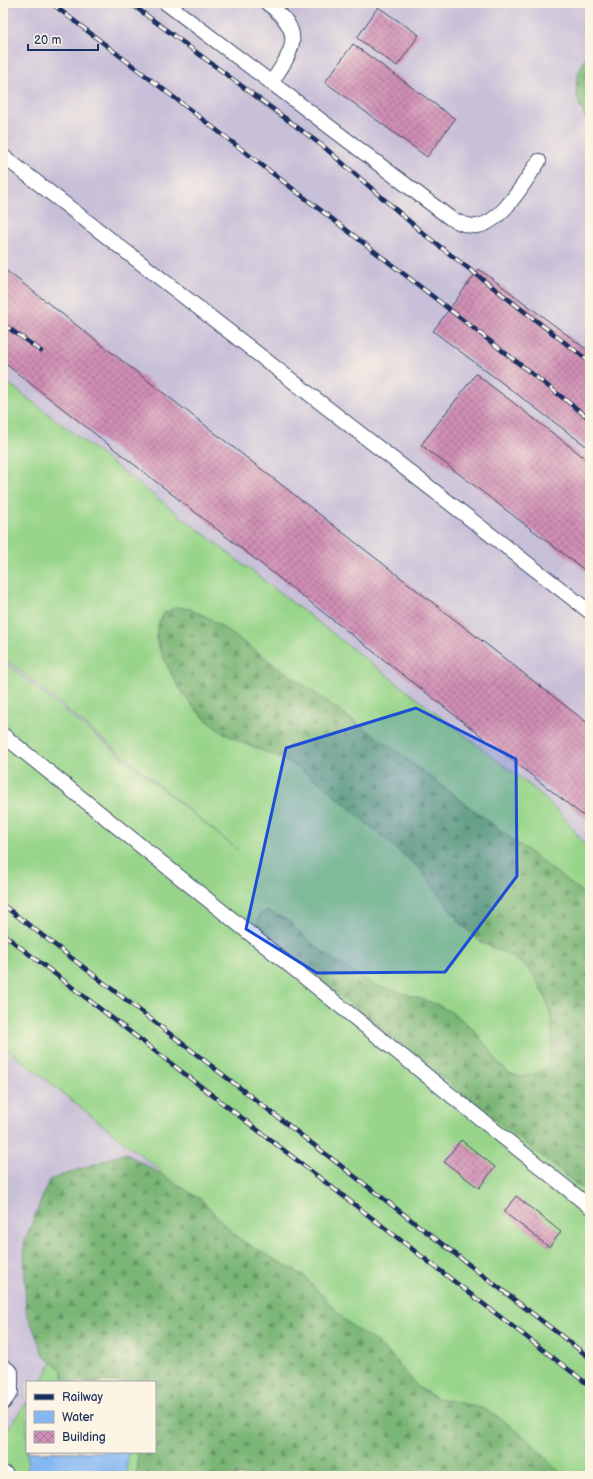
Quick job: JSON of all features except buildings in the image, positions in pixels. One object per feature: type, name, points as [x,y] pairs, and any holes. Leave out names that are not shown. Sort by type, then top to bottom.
[{"type":"lane","points":[[166,3],[450,218],[464,225],[478,226],[493,220],[504,210],[539,162]]},
{"type":"lane","points":[[267,3],[284,18],[291,30],[293,44],[289,56],[271,83]]},
{"type":"lane","points":[[3,156],[590,612]]},
{"type":"lane","points":[[3,735],[590,1206]]},
{"type":"lane","points":[[3,1366],[10,1372],[11,1392],[3,1403]]},
{"type":"highlighted area","points":[[416,708],[516,759],[517,876],[445,972],[317,973],[246,929],[286,748]]},
{"type":"shaded area","points":[[3,3],[590,3],[590,883],[349,692],[237,850],[3,661]]},
{"type":"shaded area","points":[[3,1046],[161,1171],[42,1381],[26,1381],[26,1403],[3,1435]]},
{"type":"green space","points":[[590,53],[590,125],[580,107],[576,89],[579,71]]},
{"type":"green space","points":[[3,379],[538,792],[564,817],[590,852],[590,1476],[3,1476],[3,1435],[26,1403],[26,1453],[156,1453],[156,1381],[42,1381],[161,1171],[3,1046],[3,661],[238,850],[3,657]],"holes":[[[177,607],[190,609],[296,767],[280,758],[229,736],[207,721],[189,702],[174,679],[157,643],[158,632],[163,614]]]},
{"type":"green space","points":[[177,607],[190,609],[211,619],[392,748],[590,898],[590,1195],[263,935],[257,924],[259,914],[268,911],[289,921],[308,940],[338,963],[376,986],[436,1004],[453,1013],[472,1028],[488,1047],[497,1062],[509,1073],[521,1077],[532,1075],[541,1071],[548,1063],[552,1040],[552,1020],[546,999],[537,980],[525,965],[511,956],[481,942],[465,928],[421,870],[318,781],[292,764],[229,736],[209,722],[193,707],[179,688],[165,661],[157,641],[157,628],[163,614]]},
{"type":"green space","points":[[125,1153],[203,1201],[241,1240],[304,1276],[345,1320],[360,1332],[377,1342],[391,1355],[418,1387],[437,1398],[482,1408],[500,1418],[527,1439],[564,1476],[136,1476],[138,1460],[137,1453],[156,1453],[156,1381],[64,1381],[62,1370],[44,1356],[26,1311],[24,1243],[49,1180]]},
{"type":"water","points":[[27,1453],[128,1453],[125,1476],[28,1476]]},
{"type":"railway","points":[[51,3],[590,419]]},
{"type":"railway","points":[[130,3],[324,147],[425,235],[590,362]]},
{"type":"railway","points":[[3,324],[41,351]]},
{"type":"railway","points":[[3,905],[590,1358]]},
{"type":"railway","points":[[3,934],[590,1386]]}]
